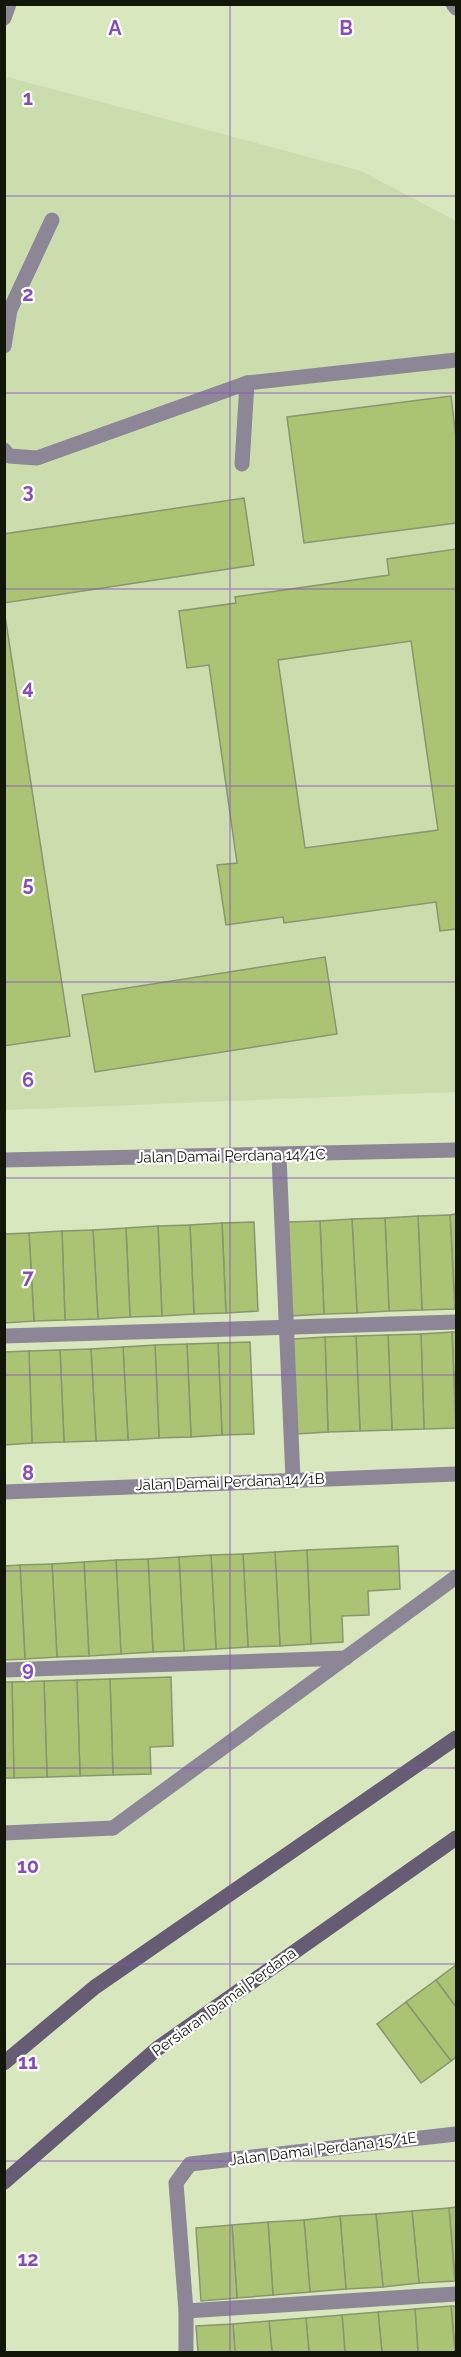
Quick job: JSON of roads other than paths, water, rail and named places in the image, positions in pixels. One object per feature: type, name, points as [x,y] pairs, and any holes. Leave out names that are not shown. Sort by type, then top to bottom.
[{"type":"main road","points":[[4,2063],[95,1987],[456,1738]]},
{"type":"main road","name":"Persiaran Damai Perdana","points":[[4,2182],[158,2048],[456,1838]]},
{"type":"street","points":[[4,18],[9,4]]},
{"type":"street","points":[[453,4],[456,8]]},
{"type":"street","points":[[4,346],[10,310],[52,220]]},
{"type":"street","points":[[4,450],[9,456],[37,458],[247,383],[456,360]]},
{"type":"street","points":[[242,464],[247,383]]},
{"type":"street","name":"Jalan Damai Perdana 14/1C","points":[[4,1160],[279,1156],[456,1150]]},
{"type":"street","points":[[279,1156],[293,1479]]},
{"type":"street","points":[[4,1336],[456,1322]]},
{"type":"street","name":"Jalan Damai Perdana 14/1B","points":[[4,1492],[456,1474]]},
{"type":"street","points":[[4,1833],[113,1828],[456,1577]]},
{"type":"street","points":[[4,1670],[346,1658]]},
{"type":"street","name":"Jalan Damai Perdana 15/1E","points":[[186,2311],[176,2183],[190,2164],[456,2134]]},
{"type":"street","points":[[186,2352],[186,2311],[456,2294]]}]
